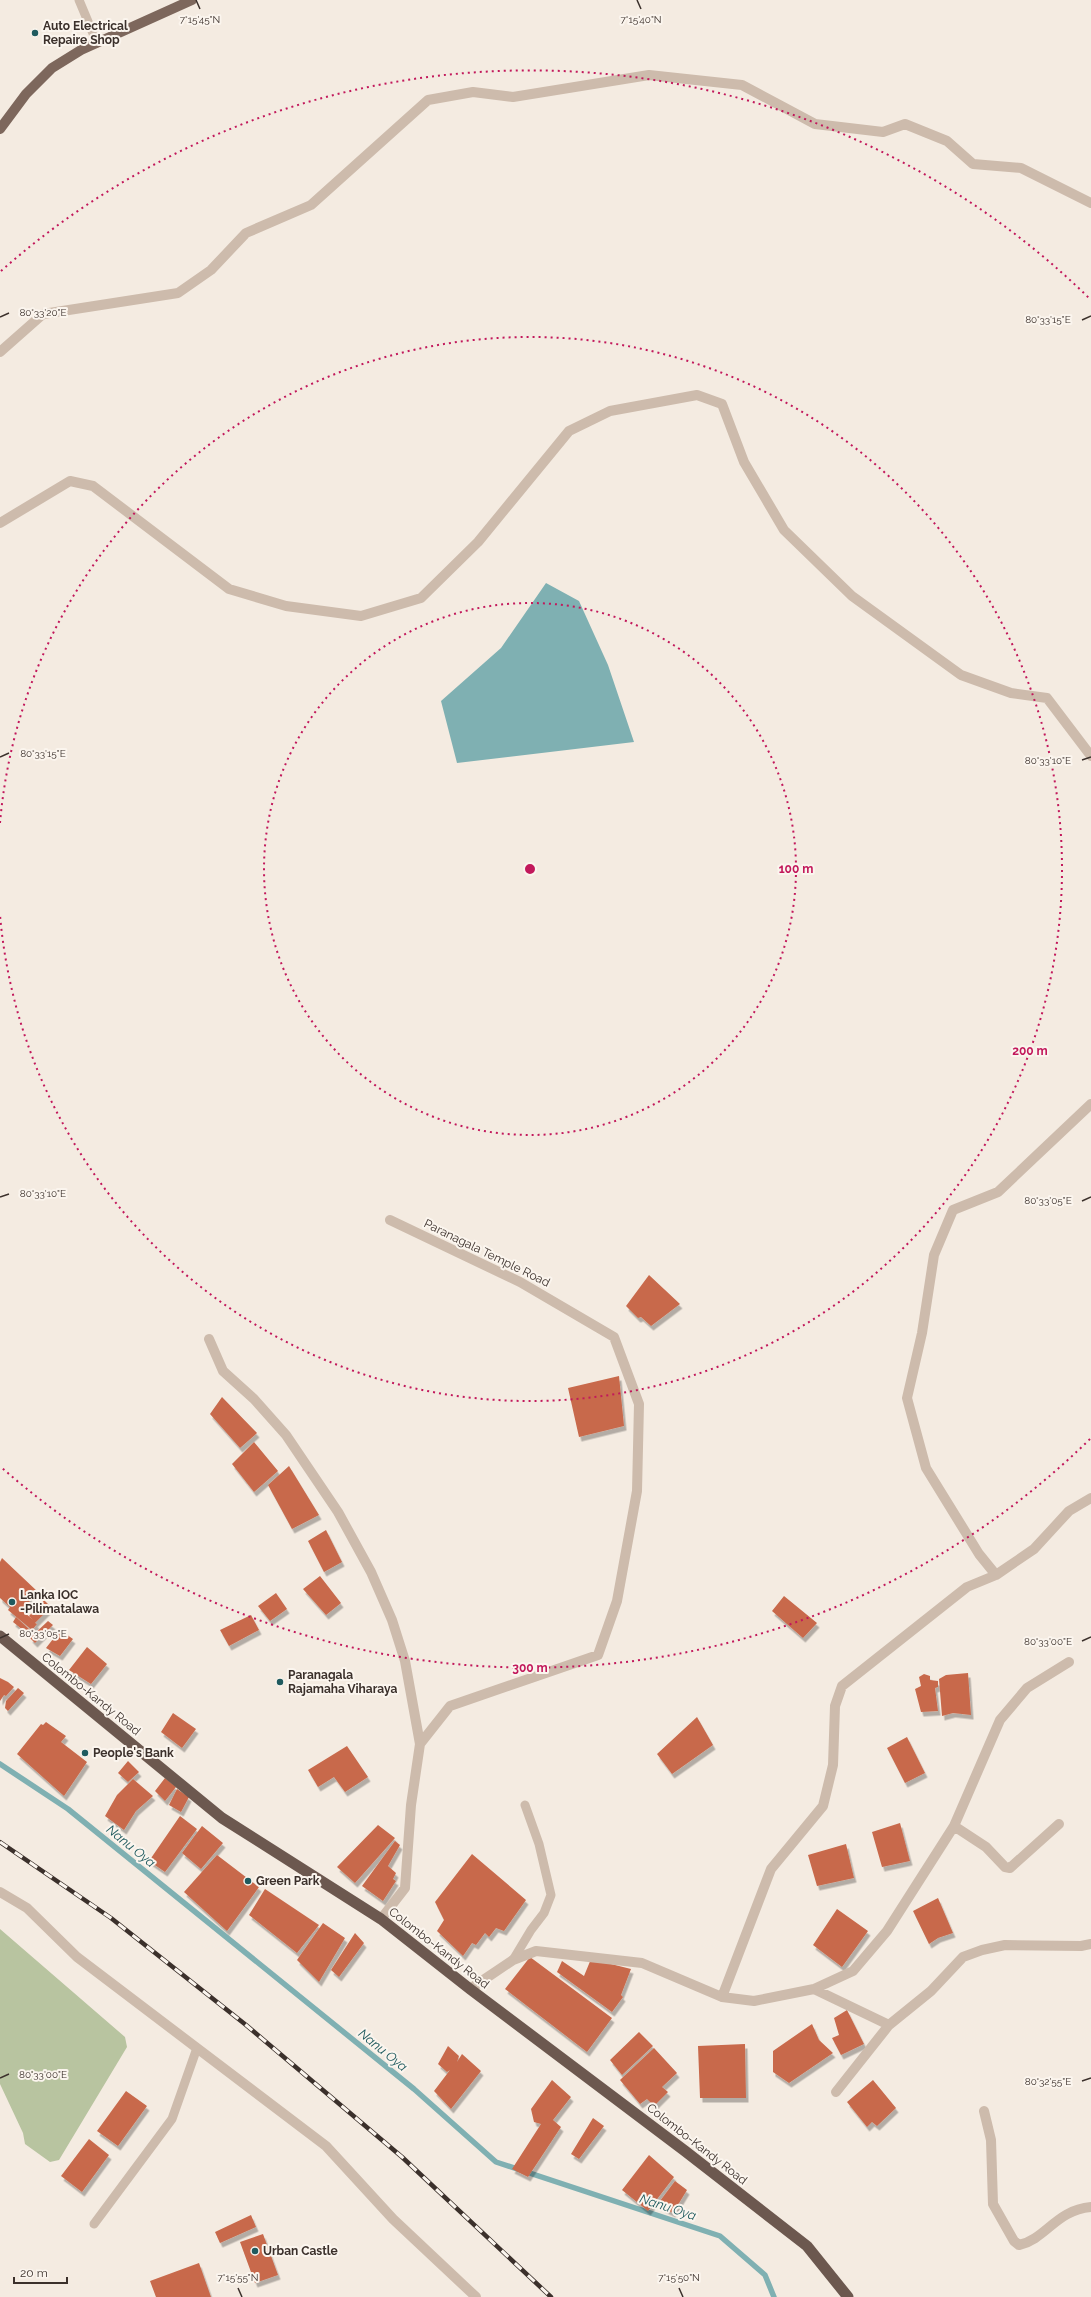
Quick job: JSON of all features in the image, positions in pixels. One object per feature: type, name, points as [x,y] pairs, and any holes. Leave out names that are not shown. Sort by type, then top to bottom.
[{"type":"highway","name":"Colombo-Kandy Road","points":[[0,1636],[222,1818],[380,1919],[470,1989],[685,2151],[807,2246],[848,2297]]},
{"type":"main road","points":[[0,129],[26,94],[52,68],[97,43],[192,0]]},
{"type":"street","points":[[0,352],[43,314],[178,293],[211,270],[246,233],[311,205],[428,100],[473,92],[513,97],[649,75],[742,84],[815,124],[883,132],[905,124],[947,141],[973,164],[1021,168],[1091,203]]},
{"type":"street","points":[[0,522],[70,481],[93,486],[229,589],[286,606],[361,616],[421,598],[478,542],[569,431],[610,410],[697,395],[722,404],[744,462],[784,530],[852,596],[961,675],[1011,693],[1047,698],[1091,756]]},
{"type":"street","points":[[996,1575],[979,1554],[926,1468],[907,1398],[922,1333],[934,1255],[953,1210],[998,1192],[1091,1104]]},
{"type":"street","name":"Paranagala Temple Road","points":[[380,1919],[405,1888],[411,1805],[420,1744],[450,1706],[598,1655],[617,1601],[637,1491],[639,1404],[614,1337],[520,1282],[390,1220]]},
{"type":"street","points":[[209,1339],[223,1371],[254,1399],[286,1435],[338,1512],[371,1572],[392,1620],[405,1661],[420,1744]]},
{"type":"street","points":[[722,1997],[771,1869],[823,1806],[833,1765],[835,1706],[842,1686],[967,1587],[996,1575],[1034,1549],[1069,1511],[1091,1498]]},
{"type":"street","points":[[470,1989],[514,1960],[536,1951],[642,1963],[722,1997],[754,2001],[814,1989],[853,1971],[882,1937],[954,1826],[1000,1720],[1027,1688],[1069,1662]]},
{"type":"street","points":[[954,1826],[986,1847],[1006,1867],[1010,1868],[1059,1824]]},
{"type":"street","points":[[0,1892],[27,1908],[77,1957],[326,2146],[393,2219],[476,2297]]},
{"type":"street","points":[[836,2092],[889,2025],[931,1991],[964,1957],[982,1950],[1005,1945],[1081,1946],[1091,1944]]},
{"type":"street","points":[[814,1989],[889,2025]]},
{"type":"street","points":[[984,2111],[991,2140],[993,2204],[1014,2241],[1019,2245],[1030,2243],[1058,2218],[1082,2207],[1091,2207]]},
{"type":"lane","points":[[79,0],[97,43]]},
{"type":"lane","points":[[514,1960],[531,1930],[544,1913],[551,1895],[540,1844],[525,1806]]},
{"type":"lane","points":[[94,2224],[172,2119],[197,2048]]},
{"type":"green space","points":[[0,1929],[125,2037],[127,2047],[59,2160],[50,2162],[25,2144],[23,2133],[0,2084]]},
{"type":"water","points":[[546,583],[579,601],[608,665],[634,742],[457,763],[441,701],[501,648]]},
{"type":"building","points":[[649,1275],[680,1304],[651,1326],[641,1317],[638,1318],[626,1306]]},
{"type":"building","points":[[619,1376],[624,1426],[579,1437],[568,1388]]},
{"type":"building","points":[[222,1397],[257,1433],[240,1448],[210,1414]]},
{"type":"building","points":[[254,1442],[278,1471],[254,1492],[232,1464]]},
{"type":"building","points":[[289,1466],[319,1515],[292,1529],[268,1485]]},
{"type":"building","points":[[326,1530],[342,1562],[324,1572],[308,1541]]},
{"type":"building","points":[[2,1558],[38,1592],[22,1610],[33,1620],[29,1616],[44,1600],[51,1607],[35,1623],[37,1624],[32,1630],[8,1610],[10,1607],[0,1598],[0,1562]]},
{"type":"building","points":[[320,1576],[341,1603],[326,1615],[303,1589]]},
{"type":"building","points":[[276,1593],[287,1609],[270,1621],[258,1606]]},
{"type":"building","points":[[784,1596],[817,1623],[803,1638],[772,1611]]},
{"type":"building","points":[[251,1615],[259,1630],[229,1646],[220,1630]]},
{"type":"building","points":[[16,1617],[30,1630],[28,1634],[13,1622]]},
{"type":"building","points":[[48,1621],[53,1625],[35,1643],[30,1638]]},
{"type":"building","points":[[60,1630],[73,1639],[60,1656],[46,1648]]},
{"type":"building","points":[[87,1647],[107,1664],[91,1684],[69,1670]]},
{"type":"building","points":[[968,1673],[971,1715],[953,1713],[942,1716],[939,1679],[946,1675]]},
{"type":"building","points":[[924,1674],[930,1676],[930,1680],[938,1681],[938,1687],[935,1688],[938,1711],[921,1712],[915,1689],[921,1686],[919,1677]]},
{"type":"building","points":[[0,1678],[14,1687],[6,1696],[4,1695],[0,1701]]},
{"type":"building","points":[[18,1688],[24,1693],[8,1711],[5,1708],[6,1701]]},
{"type":"building","points":[[173,1713],[196,1729],[182,1748],[161,1732]]},
{"type":"building","points":[[697,1717],[713,1745],[672,1774],[657,1754]]},
{"type":"building","points":[[46,1722],[66,1736],[61,1742],[87,1762],[64,1796],[17,1754],[41,1724],[43,1725]]},
{"type":"building","points":[[907,1737],[925,1773],[905,1783],[887,1748]]},
{"type":"building","points":[[347,1746],[368,1777],[345,1792],[334,1777],[318,1787],[308,1770]]},
{"type":"building","points":[[128,1761],[139,1772],[128,1782],[118,1773]]},
{"type":"building","points":[[165,1778],[176,1787],[165,1801],[155,1791]]},
{"type":"building","points":[[133,1779],[153,1796],[136,1811],[124,1830],[105,1816],[117,1795]]},
{"type":"building","points":[[177,1789],[189,1797],[181,1812],[169,1805]]},
{"type":"building","points":[[180,1816],[197,1829],[165,1872],[149,1861]]},
{"type":"building","points":[[900,1823],[910,1861],[882,1867],[872,1832]]},
{"type":"building","points":[[378,1825],[395,1838],[355,1883],[337,1867]]},
{"type":"building","points":[[202,1826],[223,1843],[201,1869],[182,1853]]},
{"type":"building","points":[[395,1841],[400,1845],[388,1866],[396,1873],[393,1879],[396,1881],[383,1901],[362,1886]]},
{"type":"building","points":[[846,1844],[854,1878],[817,1886],[808,1855]]},
{"type":"building","points":[[472,1854],[526,1900],[504,1931],[496,1928],[489,1937],[485,1933],[476,1945],[472,1943],[463,1956],[437,1931],[444,1920],[435,1902]]},
{"type":"building","points":[[217,1855],[259,1887],[227,1931],[184,1892]]},
{"type":"building","points":[[265,1889],[319,1925],[297,1953],[249,1915]]},
{"type":"building","points":[[938,1898],[953,1933],[938,1938],[929,1944],[913,1911]]},
{"type":"building","points":[[837,1909],[868,1931],[842,1967],[813,1945]]},
{"type":"building","points":[[323,1923],[345,1938],[319,1982],[297,1960]]},
{"type":"building","points":[[355,1933],[364,1943],[339,1977],[331,1970]]},
{"type":"building","points":[[530,1957],[612,2018],[587,2052],[505,1989]]},
{"type":"building","points":[[591,1959],[631,1969],[621,1995],[623,1997],[612,2012],[557,1972],[562,1961],[584,1976]]},
{"type":"building","points":[[847,2010],[864,2044],[841,2055],[832,2038],[839,2035],[834,2018]]},
{"type":"building","points":[[812,2024],[819,2040],[833,2053],[789,2083],[773,2072],[773,2051]]},
{"type":"building","points":[[639,2032],[653,2046],[622,2075],[610,2060]]},
{"type":"building","points":[[745,2044],[746,2098],[700,2098],[698,2046]]},
{"type":"building","points":[[448,2046],[459,2056],[457,2062],[462,2054],[481,2071],[451,2109],[434,2091],[450,2070],[447,2072],[438,2064]]},
{"type":"building","points":[[654,2048],[677,2073],[662,2087],[668,2092],[654,2106],[647,2099],[640,2104],[620,2080]]},
{"type":"building","points":[[552,2080],[571,2097],[553,2120],[561,2127],[528,2177],[512,2169],[541,2124],[534,2122],[531,2109]]},
{"type":"building","points":[[873,2080],[896,2108],[877,2126],[872,2122],[867,2127],[847,2102]]},
{"type":"building","points":[[126,2091],[147,2106],[118,2146],[97,2131]]},
{"type":"building","points":[[593,2118],[604,2126],[579,2159],[571,2154]]},
{"type":"building","points":[[89,2139],[109,2155],[82,2192],[61,2176]]},
{"type":"building","points":[[649,2155],[674,2177],[648,2211],[622,2190]]},
{"type":"building","points":[[675,2181],[687,2190],[673,2213],[657,2205]]},
{"type":"building","points":[[251,2215],[256,2227],[220,2243],[215,2232]]},
{"type":"building","points":[[263,2234],[278,2275],[255,2283],[240,2242]]},
{"type":"building","points":[[199,2263],[211,2297],[156,2297],[150,2281]]},
{"type":"waterway","name":"Nanu Oya","points":[[0,1764],[68,1809],[414,2089],[496,2162],[720,2236],[765,2275],[774,2297]]},
{"type":"railway","points":[[0,1842],[111,1918],[246,2025],[402,2157],[551,2297]]},
{"type":"place","name":"Auto Electrical Repaire Shop","points":[[35,33]]},
{"type":"place","name":"Lanka IOC -Pilimatalawa","points":[[12,1602]]},
{"type":"place","name":"Paranagala Rajamaha Viharaya","points":[[280,1682]]},
{"type":"place","name":"People's Bank","points":[[85,1753]]},
{"type":"place","name":"Green Park","points":[[248,1881]]},
{"type":"place","name":"Urban Castle","points":[[255,2251]]}]
